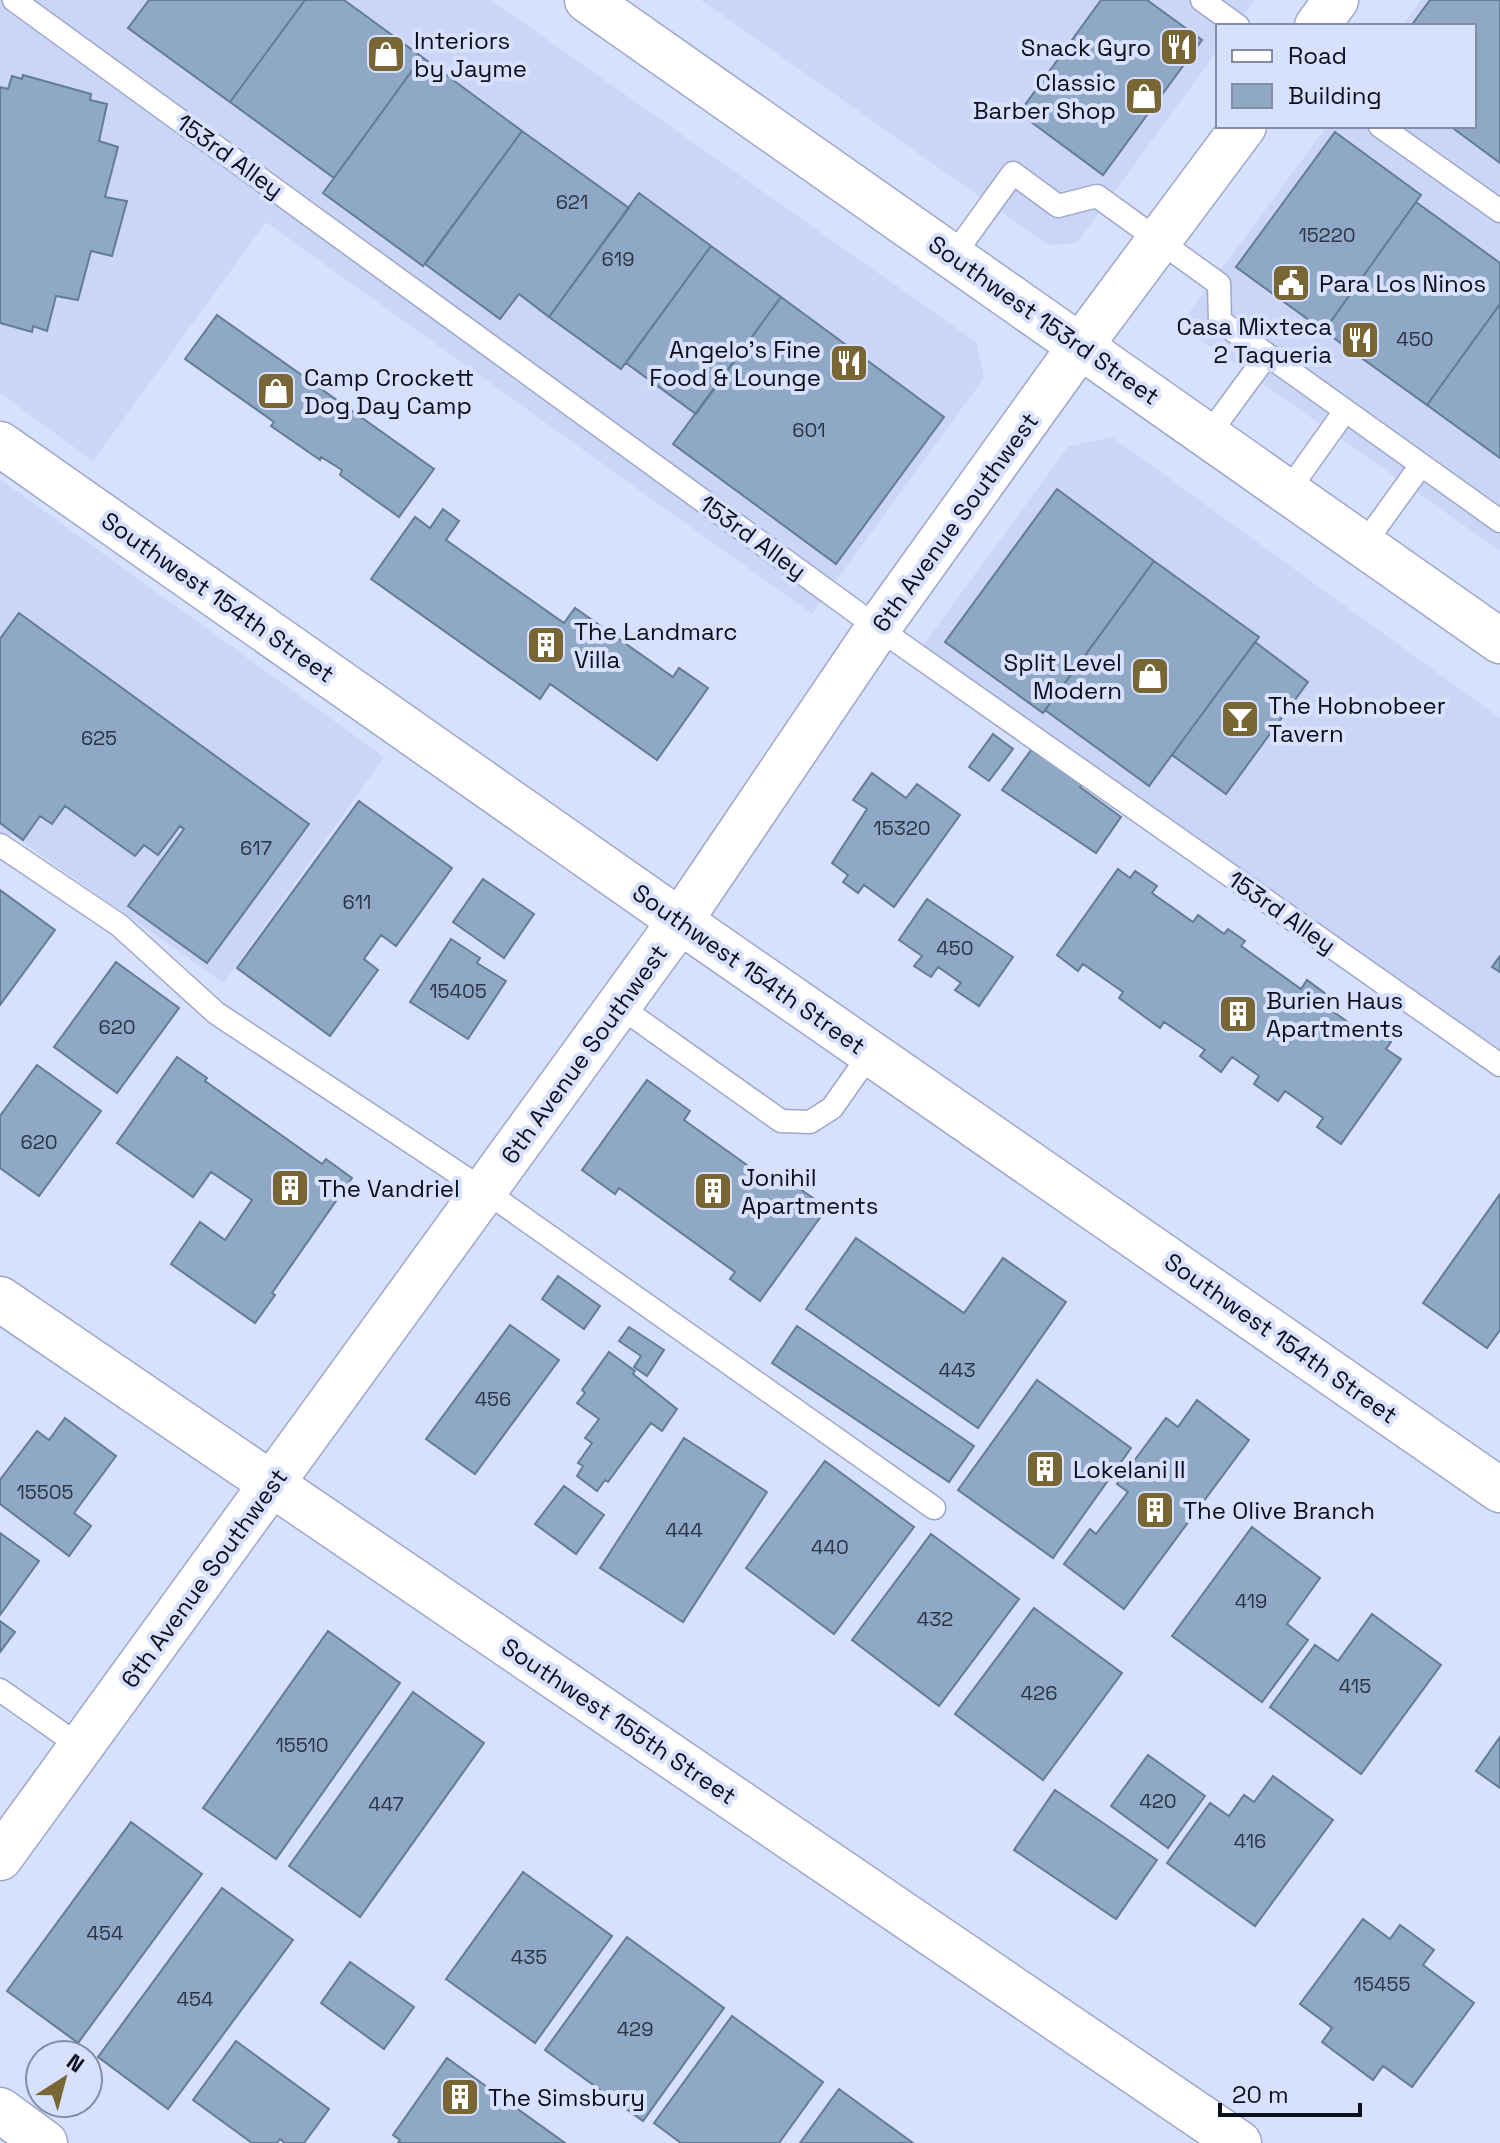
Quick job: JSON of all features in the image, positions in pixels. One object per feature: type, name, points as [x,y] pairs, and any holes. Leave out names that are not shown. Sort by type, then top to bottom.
[{"type":"street","name":"Southwest 153rd Street","points":[[587,0],[1500,641]]},
{"type":"street","points":[[1318,24],[1336,0]]},
{"type":"street","name":"6th Avenue Southwest","points":[[0,1858],[619,1006],[878,628],[1081,345],[1243,128]]},
{"type":"street","name":"Southwest 154th Street","points":[[0,444],[870,1054],[1500,1490]]},
{"type":"street","name":"Southwest 155th Street","points":[[0,1299],[1239,2143]]},
{"type":"street","points":[[0,2110],[45,2143]]},
{"type":"lane","name":"153rd Alley","points":[[14,0],[878,628],[1500,1065]]},
{"type":"lane","points":[[1202,0],[1235,24]]},
{"type":"lane","points":[[1383,128],[1500,211]]},
{"type":"lane","points":[[953,256],[1013,173],[1058,206],[1097,196],[1219,284],[1220,321],[1500,521]]},
{"type":"lane","points":[[1209,434],[1267,355]]},
{"type":"lane","points":[[1288,491],[1345,411]]},
{"type":"lane","points":[[1364,544],[1421,465]]},
{"type":"lane","points":[[0,845],[119,925],[216,1013],[485,1191],[934,1508]]},
{"type":"lane","points":[[619,1006],[781,1121],[810,1122],[832,1108],[870,1054]]},
{"type":"lane","points":[[0,1690],[81,1747]]},
{"type":"shaded area","points":[[0,0],[491,0],[976,342],[984,378],[812,614],[266,222],[93,461],[0,393]]},
{"type":"shaded area","points":[[701,0],[1255,0],[1237,24],[1216,24],[1216,53],[1077,243],[1048,245]]},
{"type":"shaded area","points":[[1421,0],[1500,0],[1500,551],[1190,332],[1186,317],[1326,128],[1476,128],[1476,24],[1403,24]]},
{"type":"shaded area","points":[[1112,437],[1500,718],[1500,1071],[916,655],[1068,447]]},
{"type":"shaded area","points":[[0,479],[384,757],[224,983],[11,834],[0,849]]},
{"type":"building","points":[[149,0],[305,0],[230,102],[128,28]]},
{"type":"building","points":[[305,0],[344,0],[422,57],[334,178],[230,102]]},
{"type":"building","points":[[1101,0],[1147,0],[1202,40],[1103,175],[1019,113]]},
{"type":"building","points":[[1430,0],[1500,0],[1500,163],[1453,128],[1476,128],[1476,24],[1412,24]]},
{"type":"building","points":[[422,57],[522,131],[423,266],[323,193]]},
{"type":"building","points":[[23,75],[91,94],[90,100],[107,104],[99,141],[118,147],[105,197],[127,201],[112,256],[91,251],[78,300],[56,296],[47,331],[33,326],[32,332],[0,323],[0,87],[8,89],[12,76],[22,79]]},
{"type":"building","points":[[522,131],[629,208],[549,317],[519,294],[500,319],[425,264]]},
{"type":"building","points":[[1335,132],[1421,195],[1324,331],[1236,267]]},
{"type":"building","points":[[639,193],[711,246],[621,369],[549,317]]},
{"type":"building","points":[[1416,202],[1500,263],[1500,304],[1427,405],[1324,331]]},
{"type":"building","points":[[711,246],[781,297],[696,414],[626,363]]},
{"type":"building","points":[[781,297],[944,417],[836,564],[673,444]]},
{"type":"building","points":[[1500,304],[1500,458],[1427,405]]},
{"type":"building","name":"Camp Crockett Dog Day Camp","points":[[217,315],[434,469],[399,517],[340,475],[342,470],[321,457],[320,460],[271,426],[274,422],[185,359]]},
{"type":"building","points":[[1057,489],[1154,561],[1043,713],[945,642]]},
{"type":"building","name":"The Landmarc Villa","points":[[443,509],[459,521],[446,540],[564,623],[575,608],[673,677],[679,668],[708,688],[657,760],[550,684],[540,699],[371,579],[415,517],[430,528]]},
{"type":"building","name":"Split Level Modern","points":[[1154,561],[1259,637],[1149,786],[1045,710]]},
{"type":"building","points":[[19,613],[309,824],[207,963],[128,906],[184,829],[180,826],[158,855],[144,845],[135,856],[65,806],[52,824],[40,816],[23,840],[0,823],[0,639]]},
{"type":"building","name":"The Hobnobeer Tavern","points":[[1255,642],[1308,682],[1226,794],[1172,755]]},
{"type":"building","points":[[993,734],[1013,749],[989,781],[969,767]]},
{"type":"building","points":[[1034,746],[1083,782],[1080,787],[1121,817],[1096,853],[1002,790]]},
{"type":"building","points":[[872,773],[906,798],[917,784],[960,815],[894,907],[864,885],[858,893],[843,882],[848,875],[832,863],[867,809],[853,800]]},
{"type":"building","points":[[359,801],[452,868],[396,946],[381,935],[364,959],[378,970],[330,1036],[237,968]]},
{"type":"building","name":"Burien Haus Apartments","points":[[1118,869],[1130,878],[1135,871],[1157,886],[1152,893],[1193,922],[1198,915],[1224,934],[1228,929],[1245,941],[1241,946],[1301,989],[1307,980],[1330,997],[1324,1005],[1363,1033],[1369,1026],[1391,1042],[1386,1049],[1401,1059],[1341,1144],[1317,1127],[1323,1118],[1285,1091],[1278,1101],[1254,1084],[1259,1076],[1232,1057],[1221,1072],[1200,1056],[1205,1050],[1164,1022],[1160,1028],[1119,998],[1123,992],[1083,964],[1078,971],[1057,955]]},
{"type":"building","points":[[483,879],[534,914],[504,958],[453,922]]},
{"type":"building","points":[[0,890],[55,930],[0,1005]]},
{"type":"building","points":[[927,899],[1013,957],[979,1006],[955,990],[961,983],[938,967],[931,977],[914,966],[922,956],[899,940]]},
{"type":"building","points":[[451,939],[480,958],[477,963],[506,981],[468,1039],[410,1002]]},
{"type":"building","points":[[1500,956],[1500,972],[1492,967]]},
{"type":"building","points":[[116,962],[179,1008],[117,1093],[54,1047]]},
{"type":"building","name":"The Vandriel","points":[[177,1057],[207,1078],[205,1081],[322,1164],[326,1159],[352,1178],[272,1293],[275,1295],[255,1323],[171,1264],[200,1222],[225,1240],[252,1200],[211,1172],[193,1197],[117,1143]]},
{"type":"building","points":[[37,1065],[101,1111],[39,1196],[0,1168],[0,1116]]},
{"type":"building","name":"Jonihil Apartments","points":[[647,1080],[690,1111],[684,1120],[775,1185],[782,1176],[827,1208],[760,1301],[730,1279],[735,1272],[619,1188],[615,1194],[582,1170]]},
{"type":"building","points":[[1500,1194],[1500,1330],[1487,1348],[1423,1303]]},
{"type":"building","points":[[856,1238],[964,1313],[1003,1258],[1066,1302],[978,1428],[806,1309]]},
{"type":"building","points":[[558,1276],[600,1306],[584,1329],[542,1299]]},
{"type":"building","points":[[510,1325],[559,1360],[475,1474],[426,1439]]},
{"type":"building","points":[[797,1326],[974,1446],[949,1482],[772,1363]]},
{"type":"building","points":[[629,1327],[664,1350],[647,1376],[634,1367],[641,1356],[619,1341]]},
{"type":"building","points":[[609,1352],[677,1409],[662,1431],[651,1423],[608,1482],[605,1480],[597,1491],[577,1476],[583,1466],[578,1463],[592,1443],[585,1438],[599,1419],[577,1403],[585,1393],[582,1390]]},
{"type":"building","name":"Lokelani II","points":[[1037,1380],[1131,1448],[1053,1558],[958,1490]]},
{"type":"building","name":"The Olive Branch","points":[[1197,1400],[1249,1440],[1124,1609],[1064,1564],[1090,1529],[1096,1534],[1128,1492],[1117,1484],[1166,1418],[1178,1427]]},
{"type":"building","points":[[65,1418],[116,1456],[74,1513],[91,1526],[69,1556],[0,1504],[0,1480],[37,1431],[49,1440]]},
{"type":"building","points":[[684,1438],[767,1492],[683,1622],[600,1568]]},
{"type":"building","points":[[825,1461],[914,1527],[834,1634],[746,1568]]},
{"type":"building","points":[[564,1486],[604,1515],[576,1554],[535,1524]]},
{"type":"building","points":[[1252,1527],[1320,1578],[1287,1624],[1308,1640],[1262,1702],[1172,1636]]},
{"type":"building","points":[[0,1533],[39,1561],[0,1615]]},
{"type":"building","points":[[931,1534],[1019,1599],[939,1706],[852,1640]]},
{"type":"building","points":[[1034,1608],[1122,1673],[1043,1780],[955,1714]]},
{"type":"building","points":[[1372,1614],[1441,1665],[1361,1774],[1270,1707],[1315,1645],[1338,1661]]},
{"type":"building","points":[[0,1621],[15,1632],[0,1652]]},
{"type":"building","points":[[328,1631],[400,1683],[276,1859],[203,1808]]},
{"type":"building","points":[[413,1692],[484,1743],[360,1917],[289,1866]]},
{"type":"building","points":[[1500,1737],[1500,1788],[1476,1771]]},
{"type":"building","points":[[1148,1755],[1205,1796],[1168,1848],[1111,1806]]},
{"type":"building","points":[[1273,1776],[1333,1820],[1255,1926],[1167,1863],[1210,1803],[1229,1816],[1244,1795],[1254,1802]]},
{"type":"building","points":[[1055,1790],[1157,1860],[1116,1919],[1014,1850]]},
{"type":"building","points":[[131,1822],[202,1874],[81,2039],[73,2039],[7,1991]]},
{"type":"building","points":[[523,1872],[612,1936],[535,2043],[446,1979]]},
{"type":"building","points":[[222,1888],[293,1940],[168,2109],[104,2061],[104,2049]]},
{"type":"building","points":[[1363,1919],[1390,1939],[1400,1925],[1434,1950],[1423,1965],[1474,2003],[1412,2087],[1383,2066],[1373,2080],[1322,2042],[1332,2028],[1300,2004]]},
{"type":"building","points":[[627,1937],[724,2008],[643,2121],[545,2050]]},
{"type":"building","points":[[350,1962],[414,2007],[384,2049],[321,2003]]},
{"type":"building","points":[[732,2016],[823,2082],[779,2143],[681,2143],[654,2123]]},
{"type":"building","points":[[236,2041],[329,2109],[304,2143],[285,2143],[280,2139],[277,2143],[252,2143],[193,2100]]},
{"type":"building","name":"The Simsbury","points":[[447,2058],[565,2143],[398,2143],[400,2140],[393,2135]]},
{"type":"building","points":[[839,2089],[913,2143],[800,2143]]},
{"type":"place","name":"Snack Gyro","points":[[1179,47]]},
{"type":"place","name":"Interiors by Jayme","points":[[386,54]]},
{"type":"place","name":"Classic Barber Shop","points":[[1144,96]]},
{"type":"place","name":"Para Los Ninos","points":[[1291,283]]},
{"type":"place","name":"Casa Mixteca 2 Taqueria","points":[[1360,340]]},
{"type":"place","name":"Angelo's Fine Food & Lounge","points":[[849,363]]},
{"type":"place","name":"Camp Crockett Dog Day Camp","points":[[276,391]]},
{"type":"place","name":"The Landmarc Villa","points":[[546,645]]},
{"type":"place","name":"Split Level Modern","points":[[1150,676]]},
{"type":"place","name":"The Hobnobeer Tavern","points":[[1240,719]]},
{"type":"place","name":"Burien Haus Apartments","points":[[1238,1014]]},
{"type":"place","name":"The Vandriel","points":[[290,1188]]},
{"type":"place","name":"Jonihil Apartments","points":[[713,1191]]},
{"type":"place","name":"Lokelani II","points":[[1045,1469]]},
{"type":"place","name":"The Olive Branch","points":[[1155,1510]]},
{"type":"place","name":"The Simsbury","points":[[460,2097]]}]
